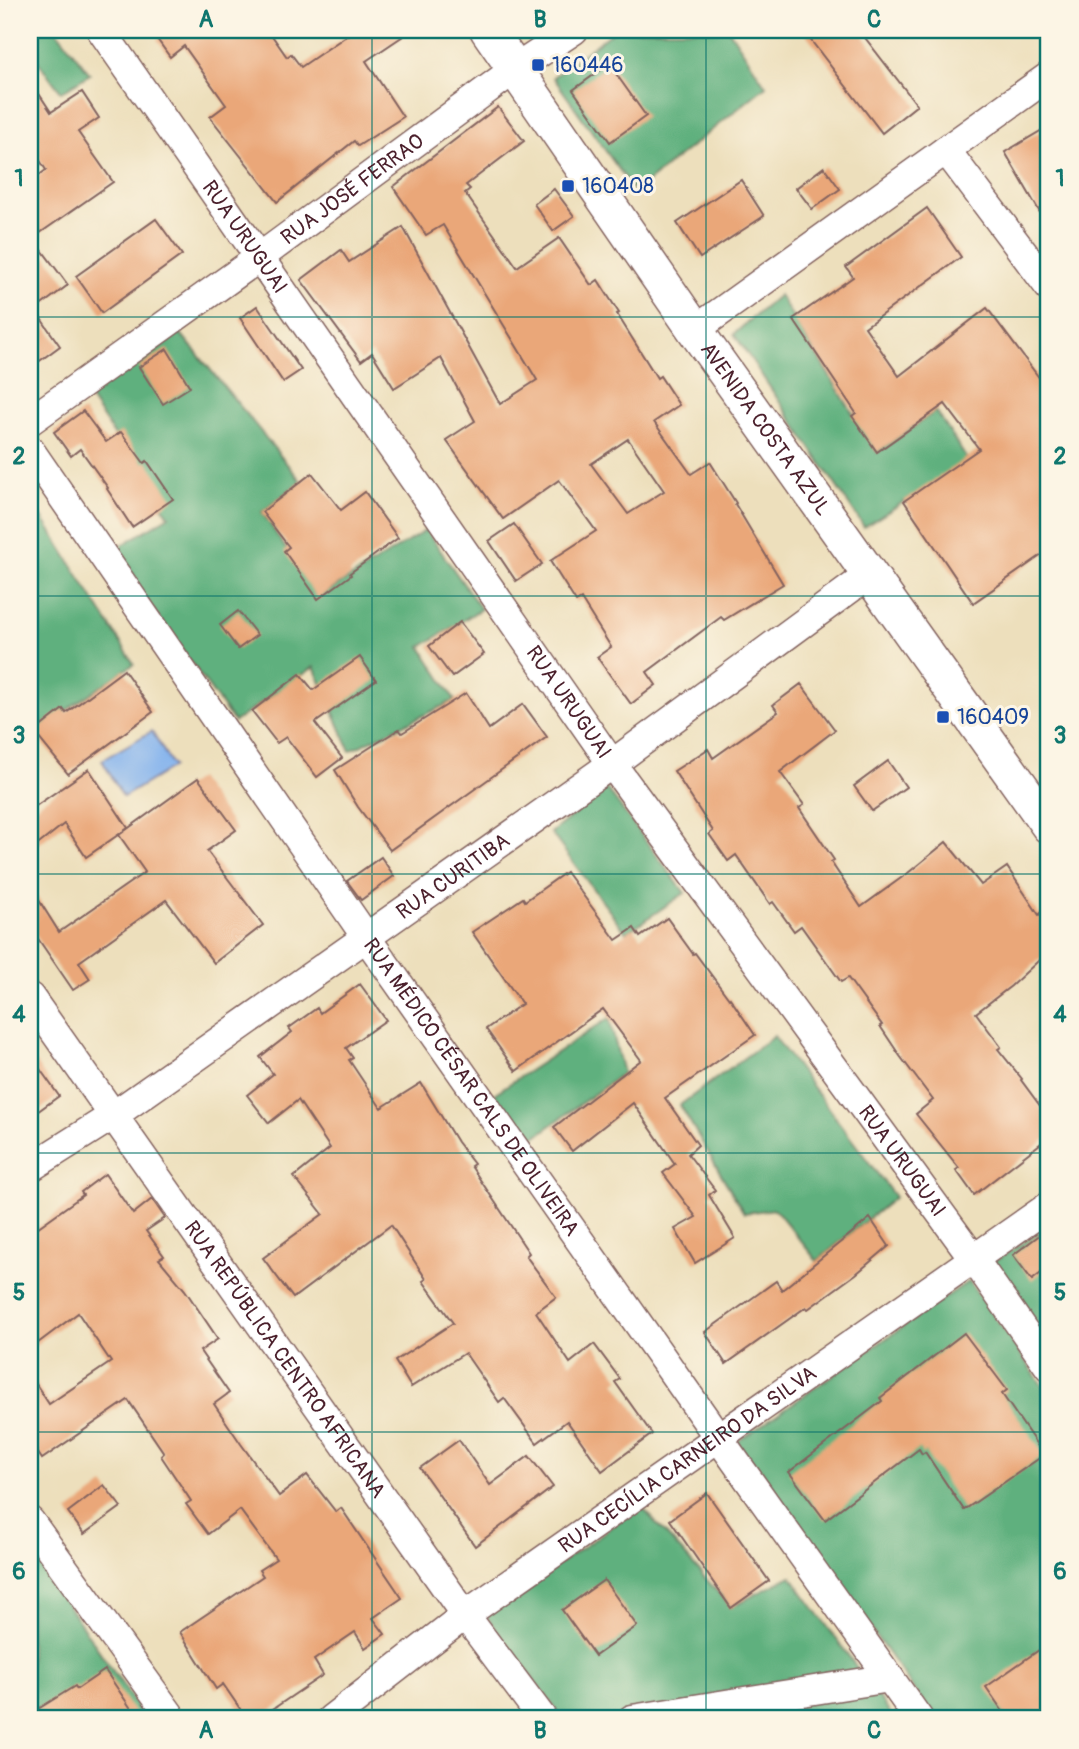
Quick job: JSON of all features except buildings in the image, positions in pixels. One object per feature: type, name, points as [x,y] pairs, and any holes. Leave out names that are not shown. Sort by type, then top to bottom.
[{"type":"street","name":"RUA URUGUAI","points":[[101,30],[612,764],[974,1259],[1049,1367]]},
{"type":"street","name":"AVENIDA COSTA AZUL","points":[[488,30],[695,330],[1049,826]]},
{"type":"street","name":"RUA JOSÉ FERRAO","points":[[30,421],[260,257],[515,69],[574,30]]},
{"type":"street","points":[[695,330],[1049,76]]},
{"type":"street","points":[[946,149],[1049,287]]},
{"type":"street","name":"RUA MÉDICO CÉSAR CALS DE OLIVEIRA","points":[[30,450],[366,937],[919,1719]]},
{"type":"street","name":"RUA CURITIBA","points":[[30,1168],[114,1115],[612,764],[870,574]]},
{"type":"street","name":"RUA REPÚBLICA CENTRO AFRICANA","points":[[30,997],[465,1615],[543,1719]]},
{"type":"street","name":"RUA CECÍLIA CARNEIRO DA SILVA","points":[[331,1719],[465,1615],[1049,1206]]},
{"type":"street","points":[[30,1521],[173,1719]]},
{"type":"street","points":[[632,1719],[890,1678]]},
{"type":"green space","points":[[30,30],[56,30],[90,74],[61,92],[33,55],[30,57]]},
{"type":"green space","points":[[615,30],[729,30],[766,86],[635,192],[553,77]]},
{"type":"green space","points":[[779,295],[877,452],[936,411],[968,461],[864,527],[734,334]]},
{"type":"green space","points":[[178,330],[301,481],[262,512],[318,598],[426,530],[481,609],[421,647],[455,700],[350,751],[314,667],[234,722],[111,552],[169,516],[88,396]]},
{"type":"green space","points":[[30,498],[134,664],[34,732],[30,726]]},
{"type":"green space","points":[[606,788],[685,893],[626,933],[551,833]]},
{"type":"green space","points":[[609,1018],[623,1073],[528,1142],[494,1094]]},
{"type":"green space","points":[[774,1036],[895,1197],[817,1261],[775,1209],[744,1213],[680,1105]]},
{"type":"green space","points":[[1049,1226],[1049,1345],[992,1263]]},
{"type":"green space","points":[[969,1281],[1049,1395],[1049,1692],[1025,1719],[935,1719],[737,1442]]},
{"type":"green space","points":[[641,1506],[731,1607],[791,1576],[894,1719],[563,1719],[486,1616]]},
{"type":"green space","points":[[30,1550],[146,1719],[30,1719]]},
{"type":"water","points":[[152,731],[173,767],[123,797],[102,760]]},
{"type":"place","name":"160446","points":[[538,65]]},
{"type":"place","name":"160408","points":[[568,186]]},
{"type":"place","name":"160409","points":[[943,717]]}]
